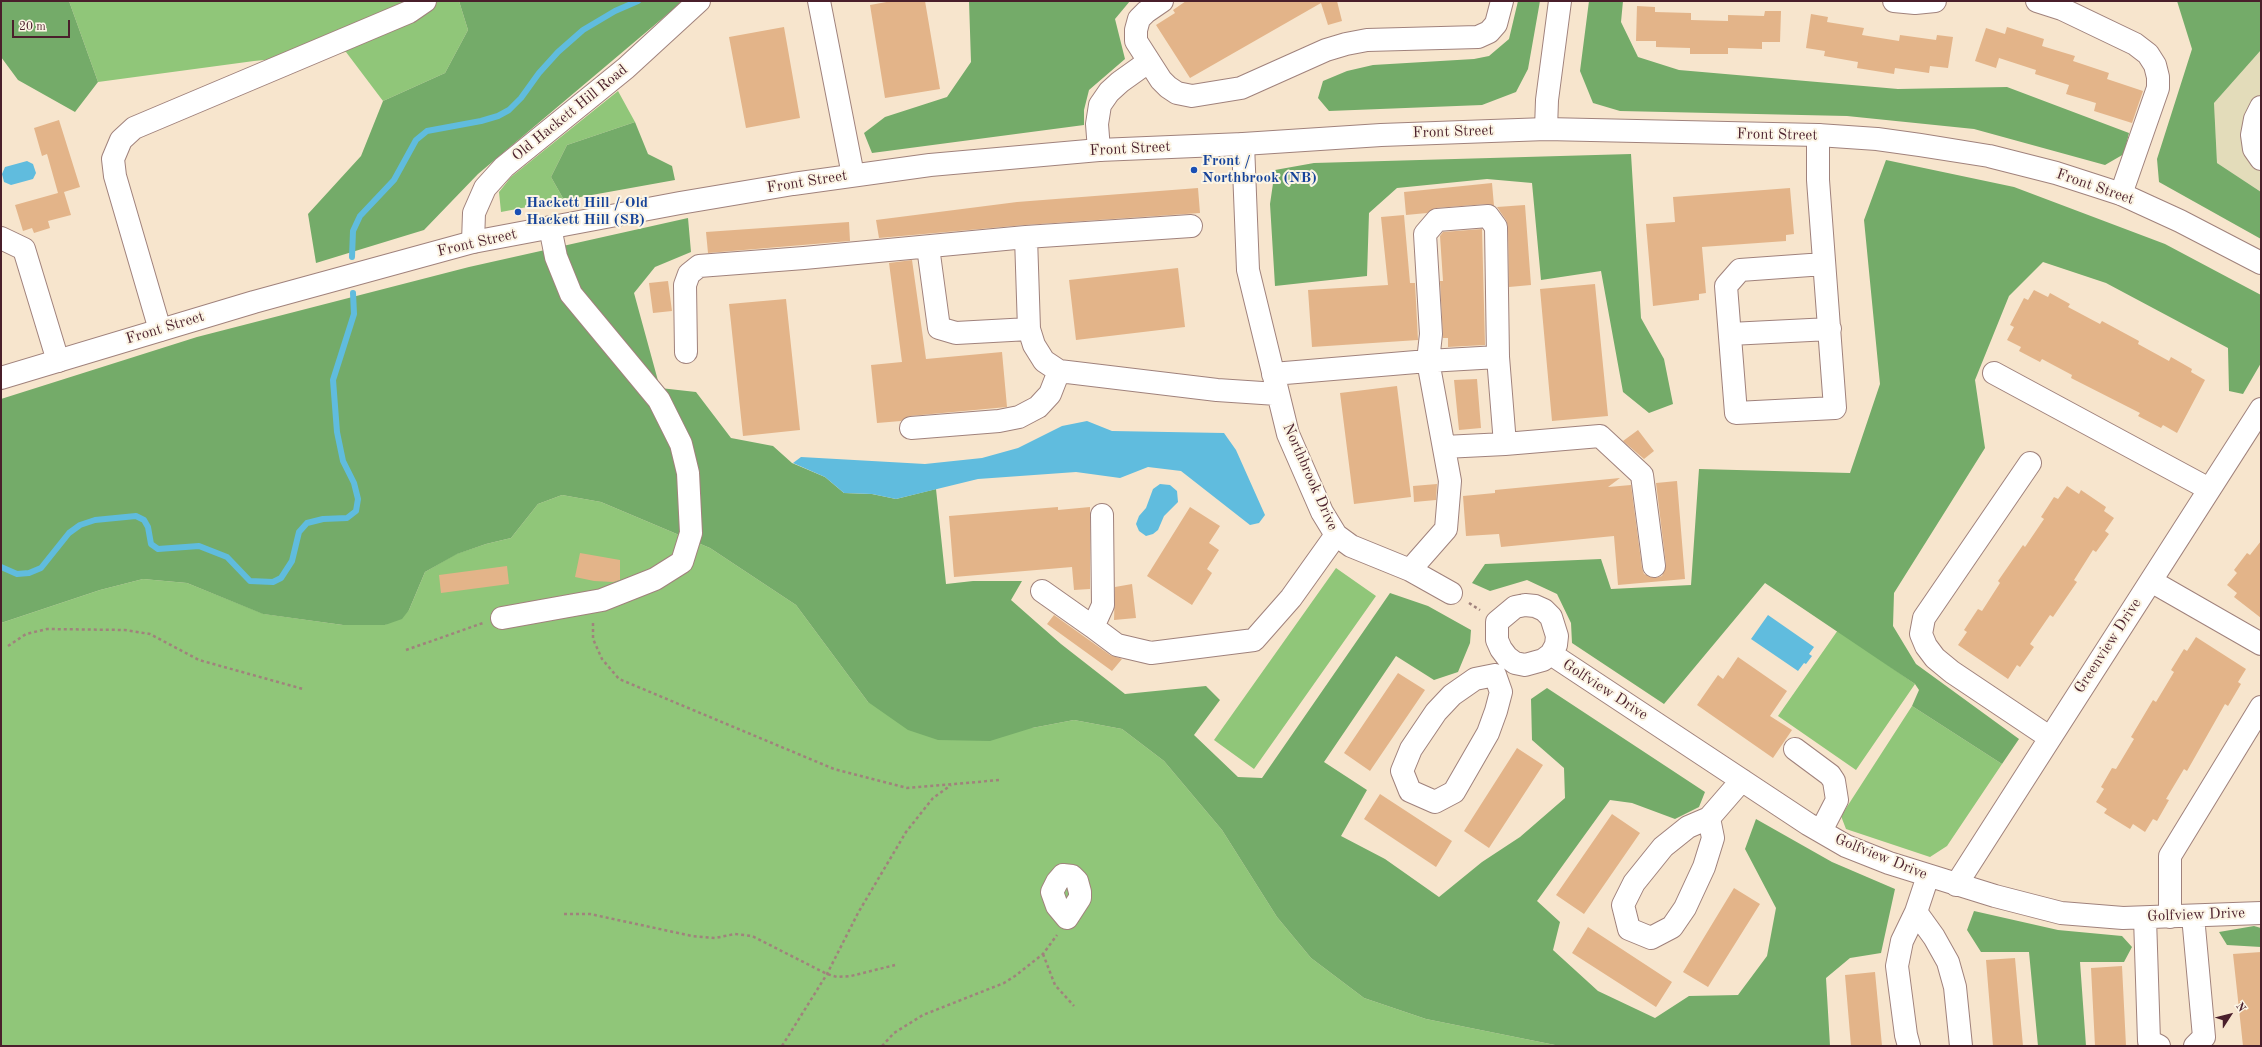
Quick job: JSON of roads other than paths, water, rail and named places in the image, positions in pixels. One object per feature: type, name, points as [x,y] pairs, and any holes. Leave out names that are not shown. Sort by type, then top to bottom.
[{"type":"street","points":[[160,330],[115,176],[113,159],[121,140],[134,128],[408,12],[425,1]]},
{"type":"street","name":"Old Hackett Hill Road","points":[[472,242],[474,213],[485,188],[504,167],[626,68],[698,1]]},
{"type":"street","points":[[819,1],[853,175]]},
{"type":"street","points":[[1162,1],[1139,19],[1136,30],[1136,41],[1148,62],[1161,80],[1177,93],[1192,96],[1241,88],[1261,81],[1326,50],[1346,44],[1367,40],[1478,37],[1489,32],[1496,24],[1502,1]]},
{"type":"street","points":[[1546,129],[1547,100],[1560,1]]},
{"type":"street","points":[[1894,1],[1915,3],[1935,1]]},
{"type":"street","points":[[2037,1],[2062,9],[2135,44],[2148,54],[2155,66],[2158,77],[2158,88],[2121,194]]},
{"type":"street","points":[[1099,150],[1097,124],[1100,105],[1109,92],[1120,82],[1148,62]]},
{"type":"street","points":[[2261,107],[2255,119],[2252,135],[2254,149],[2261,159]]},
{"type":"street","name":"Front Street","points":[[1,378],[254,302],[472,242],[695,200],[853,175],[930,165],[1099,150],[1243,144],[1381,135],[1546,129],[1818,135],[1876,139],[1989,156],[2056,173],[2121,194],[2180,221],[2261,263]]},
{"type":"street","points":[[1818,135],[1818,180],[1835,408],[1736,413],[1726,286],[1740,270],[1824,264]]},
{"type":"street","name":"Northbrook Drive","points":[[1243,144],[1248,270],[1288,434],[1322,512],[1336,535],[1351,546],[1371,556],[1410,570],[1451,593]]},
{"type":"street","points":[[1410,570],[1446,529],[1450,481],[1428,361],[1431,334],[1425,234],[1437,220],[1488,216],[1496,227],[1498,356],[1505,444]]},
{"type":"street","points":[[686,352],[685,285],[688,274],[699,266],[928,247],[1026,237],[1191,226]]},
{"type":"street","points":[[502,618],[602,600],[655,579],[682,562],[691,533],[688,473],[681,444],[659,400],[571,294],[556,257],[550,227]]},
{"type":"street","points":[[1026,237],[1029,329],[1034,345],[1044,361],[1060,371],[1217,390],[1275,384],[1428,361],[1498,356]]},
{"type":"street","points":[[1,238],[24,249],[58,361]]},
{"type":"street","points":[[928,247],[936,318],[939,328],[956,333],[1029,329]]},
{"type":"street","points":[[1730,334],[1830,329]]},
{"type":"street","points":[[911,428],[999,421],[1019,417],[1038,407],[1050,394],[1060,371]]},
{"type":"street","points":[[1994,373],[2209,489]]},
{"type":"street","name":"Greenview Drive","points":[[1956,885],[2049,737],[2151,581],[2261,408]]},
{"type":"street","points":[[1444,447],[1505,444],[1600,436],[1642,475],[1654,566]]},
{"type":"street","points":[[2030,463],[1924,618],[1921,634],[1926,646],[1935,658],[1952,672],[2049,737]]},
{"type":"street","points":[[1093,627],[1103,605],[1102,514]]},
{"type":"street","points":[[1042,591],[1117,645],[1151,653],[1254,640],[1292,598],[1336,535]]},
{"type":"street","points":[[2151,581],[2261,644]]},
{"type":"street","name":"Golfview Drive","points":[[1535,606],[1544,610],[1551,617],[1557,636],[1556,645],[1551,654],[1543,660],[1525,665],[1515,663],[1501,666],[1497,622],[1515,607],[1535,606]]},
{"type":"street","name":"Golfview Drive","points":[[1551,654],[1821,831],[1846,846],[1889,863],[1956,885],[2061,913],[2145,918],[2261,913]]},
{"type":"street","points":[[1501,666],[1500,692],[1496,711],[1488,733],[1454,792],[1435,802],[1410,791],[1402,771],[1411,749],[1436,712],[1452,696],[1475,679],[1501,666]]},
{"type":"street","points":[[2170,918],[2170,856],[2261,707]]},
{"type":"street","points":[[1795,749],[1830,775],[1834,781],[1837,800],[1821,831]]},
{"type":"street","points":[[1709,818],[1712,838],[1704,867],[1685,908],[1672,928],[1652,938],[1629,929],[1623,905],[1634,883],[1663,847],[1688,827],[1709,818],[1742,780]]},
{"type":"street","points":[[1909,1046],[1906,1035],[1897,966],[1902,941],[1916,912],[1928,876]]},
{"type":"street","points":[[1916,912],[1934,936],[1948,962],[1955,987],[1961,1046]]},
{"type":"street","points":[[2192,916],[2204,1037],[2195,1046]]},
{"type":"street","points":[[2145,918],[2149,1042],[2159,1046]]},
{"type":"water","points":[[27,161],[33,164],[36,173],[33,179],[11,185],[4,182],[2,174],[5,167]]},
{"type":"water","points":[[1087,421],[1112,431],[1224,433],[1236,450],[1265,515],[1259,523],[1250,525],[1181,471],[1148,467],[1120,478],[1076,472],[978,479],[896,499],[872,494],[844,493],[825,477],[793,463],[801,457],[925,464],[982,458],[1018,448],[1062,426]]},
{"type":"water","points":[[1160,484],[1170,485],[1177,491],[1178,502],[1164,516],[1158,530],[1153,534],[1146,536],[1139,531],[1136,524],[1139,516],[1146,508],[1153,489]]},
{"type":"water","points":[[1768,615],[1814,647],[1809,654],[1812,656],[1798,671],[1751,639]]},
{"type":"waterway","points":[[352,257],[353,231],[360,216],[394,180],[416,140],[427,131],[481,121],[498,116],[509,110],[521,98],[539,73],[558,52],[583,30],[615,11],[638,1]]},
{"type":"waterway","points":[[1,567],[17,574],[29,573],[41,568],[69,533],[80,525],[95,520],[136,516],[144,520],[148,527],[151,544],[158,549],[199,546],[227,557],[250,581],[273,582],[281,578],[292,561],[299,532],[307,523],[323,519],[347,518],[356,511],[358,499],[354,483],[343,461],[337,432],[333,380],[354,314],[353,293]]},
{"type":"place","name":"Front / Northbrook (NB)","points":[[1194,170]]},
{"type":"place","name":"Hackett Hill / Old Hackett Hill (SB)","points":[[518,212]]}]
